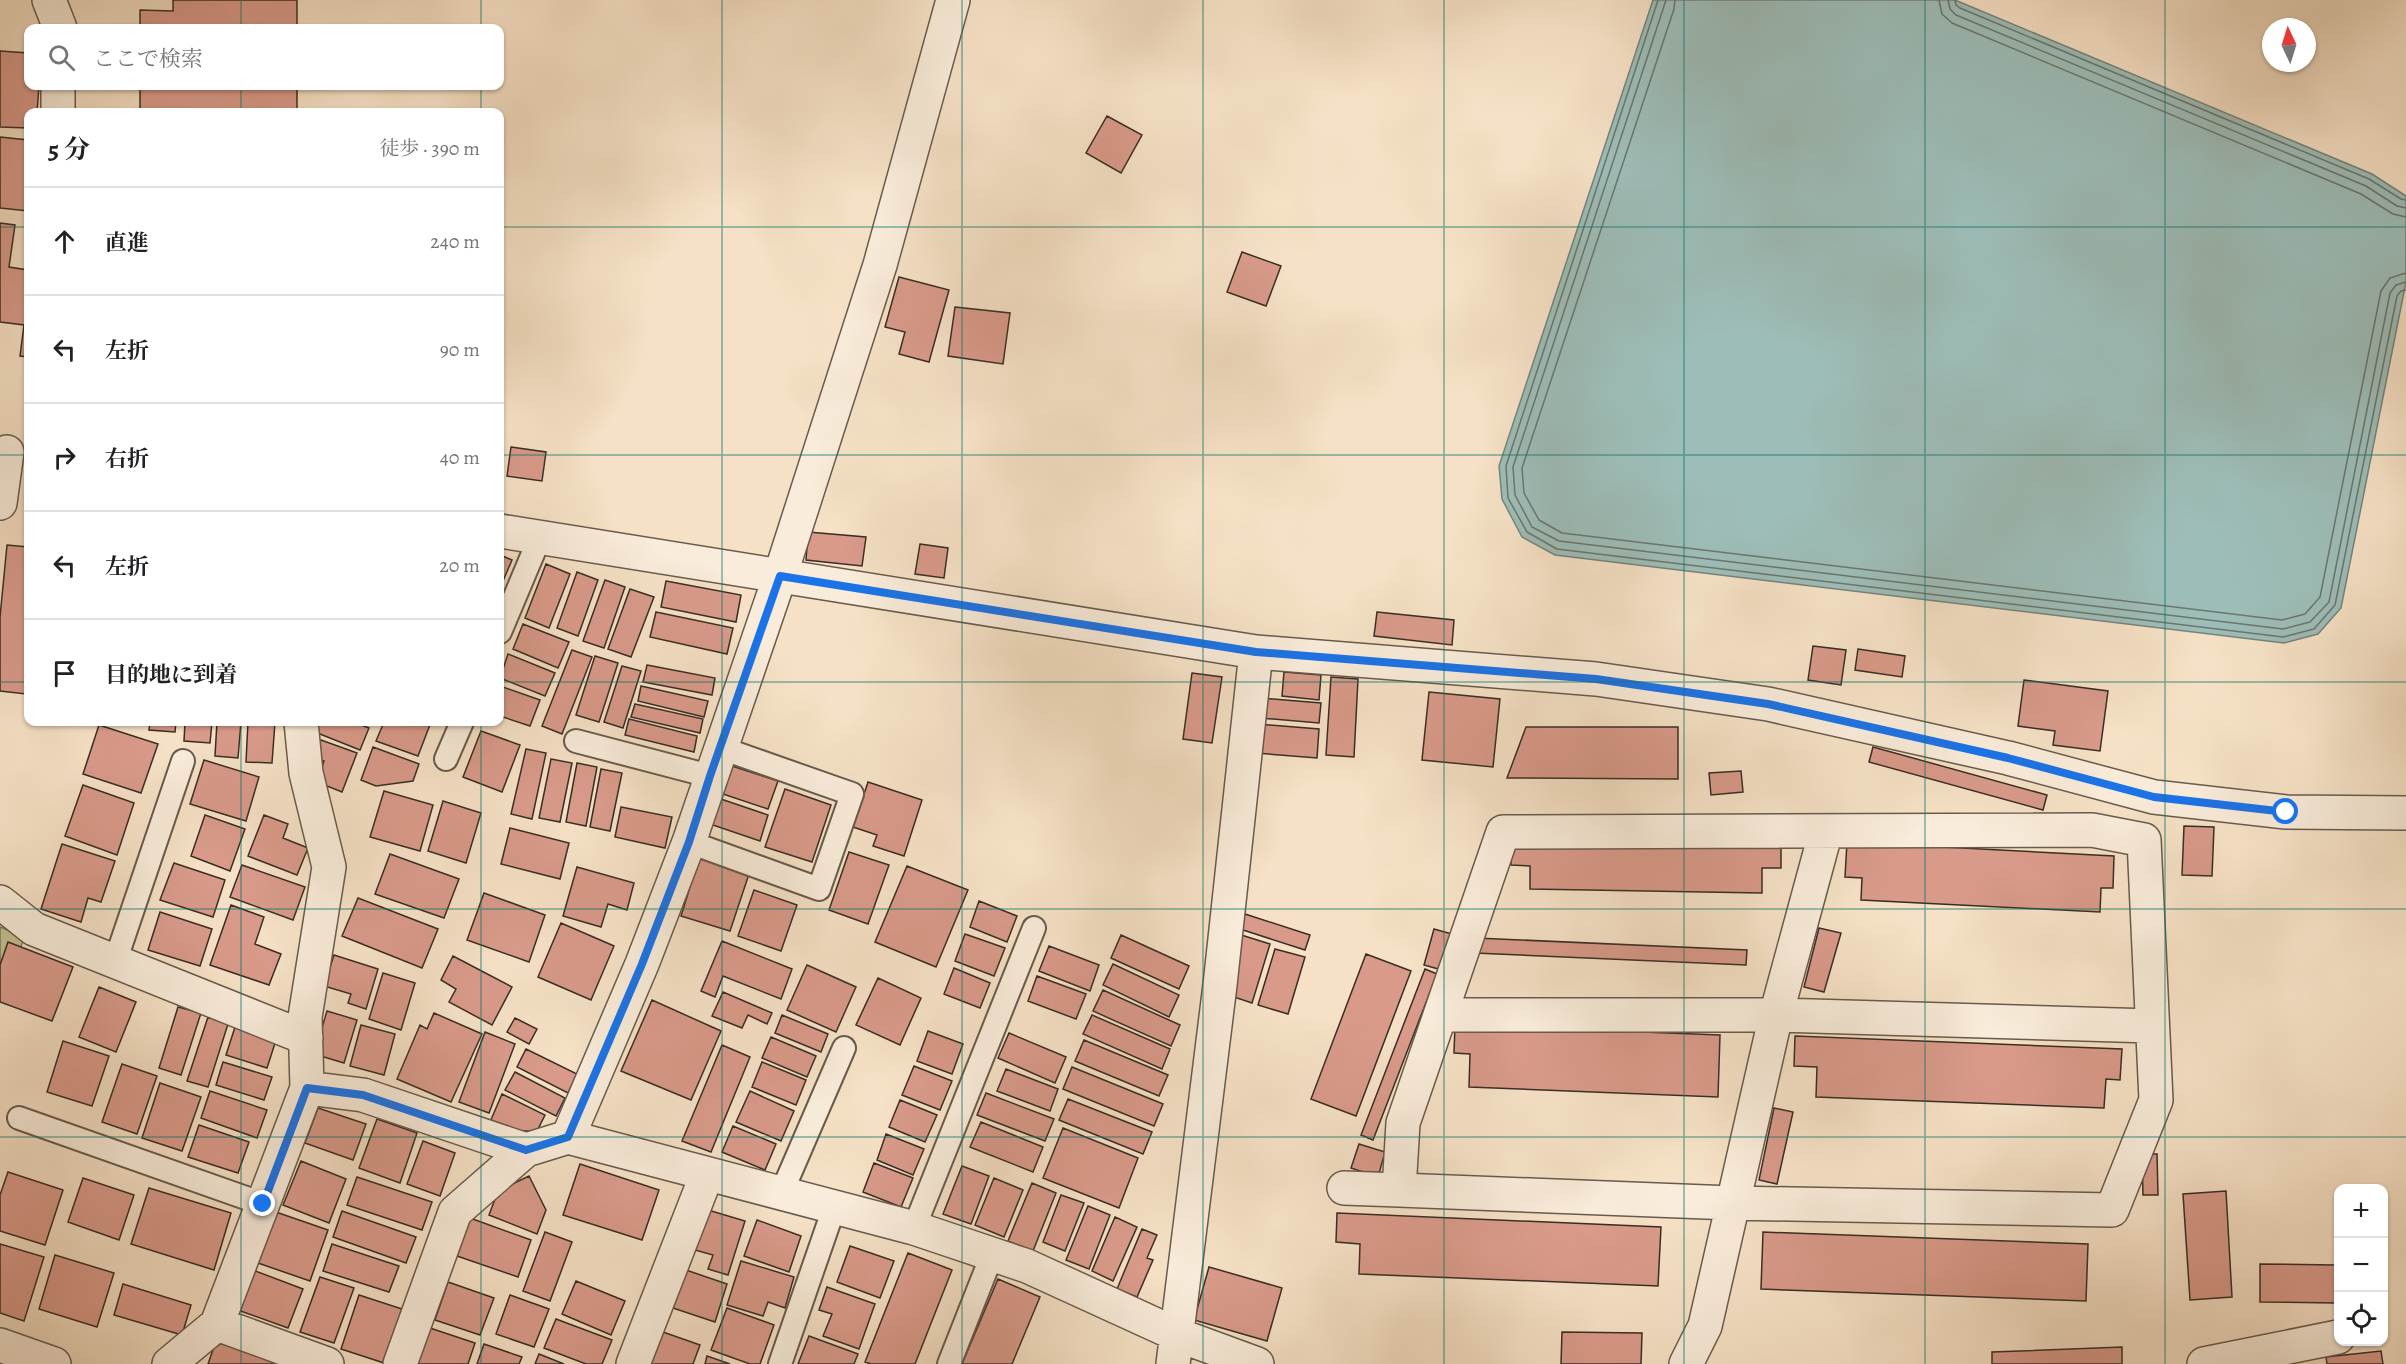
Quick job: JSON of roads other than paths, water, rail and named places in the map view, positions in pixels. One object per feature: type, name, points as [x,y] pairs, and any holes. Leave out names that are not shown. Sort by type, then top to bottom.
[{"type":"street","points":[[49,0],[58,24]]},
{"type":"street","points":[[568,1137],[642,964],[689,842],[780,576],[880,266],[953,0]]},
{"type":"street","points":[[58,90],[58,108]]},
{"type":"street","points":[[0,503],[12,453]]},
{"type":"street","points":[[504,532],[1256,652],[1596,679],[1768,704],[2008,758],[2154,797],[2286,812],[2406,813]]},
{"type":"street","points":[[1175,1350],[1218,997],[1256,652]]},
{"type":"street","points":[[169,1364],[217,1324],[307,1088],[305,1017],[329,867],[306,773],[301,726]]},
{"type":"street","points":[[1344,1188],[1732,1203],[2112,1210],[2156,1100],[2144,840],[2092,830],[1503,832],[1402,1123],[1399,1190]]},
{"type":"street","points":[[1686,1364],[1705,1326],[1776,1015],[1826,831]]},
{"type":"street","points":[[0,902],[34,929],[306,1038]]},
{"type":"street","points":[[1440,1015],[1776,1015],[2152,1026]]},
{"type":"street","points":[[307,1088],[363,1095],[526,1150]]},
{"type":"street","points":[[400,1364],[455,1212],[526,1150],[568,1137],[914,1228],[1027,1266],[1175,1350],[1257,1364]]},
{"type":"street","points":[[633,1364],[707,1174]]},
{"type":"street","points":[[217,1324],[327,1364]]},
{"type":"street","points":[[2204,1364],[2301,1354],[2334,1338]]},
{"type":"street","points":[[0,1345],[54,1364]]},
{"type":"lane","points":[[504,622],[540,537]]},
{"type":"lane","points":[[446,759],[460,726]]},
{"type":"lane","points":[[576,741],[716,762],[852,794],[819,888],[689,842]]},
{"type":"lane","points":[[115,962],[183,761]]},
{"type":"lane","points":[[914,1228],[1034,928]]},
{"type":"lane","points":[[782,1194],[844,1048]]},
{"type":"lane","points":[[19,1118],[263,1204]]},
{"type":"lane","points":[[780,1364],[834,1208]]},
{"type":"lane","points":[[949,1364],[992,1254]]},
{"type":"water","points":[[1653,0],[1955,0],[2372,174],[2406,196],[2406,282],[2341,608],[2318,634],[2284,643],[1555,555],[1522,537],[1502,499],[1499,466]]}]
